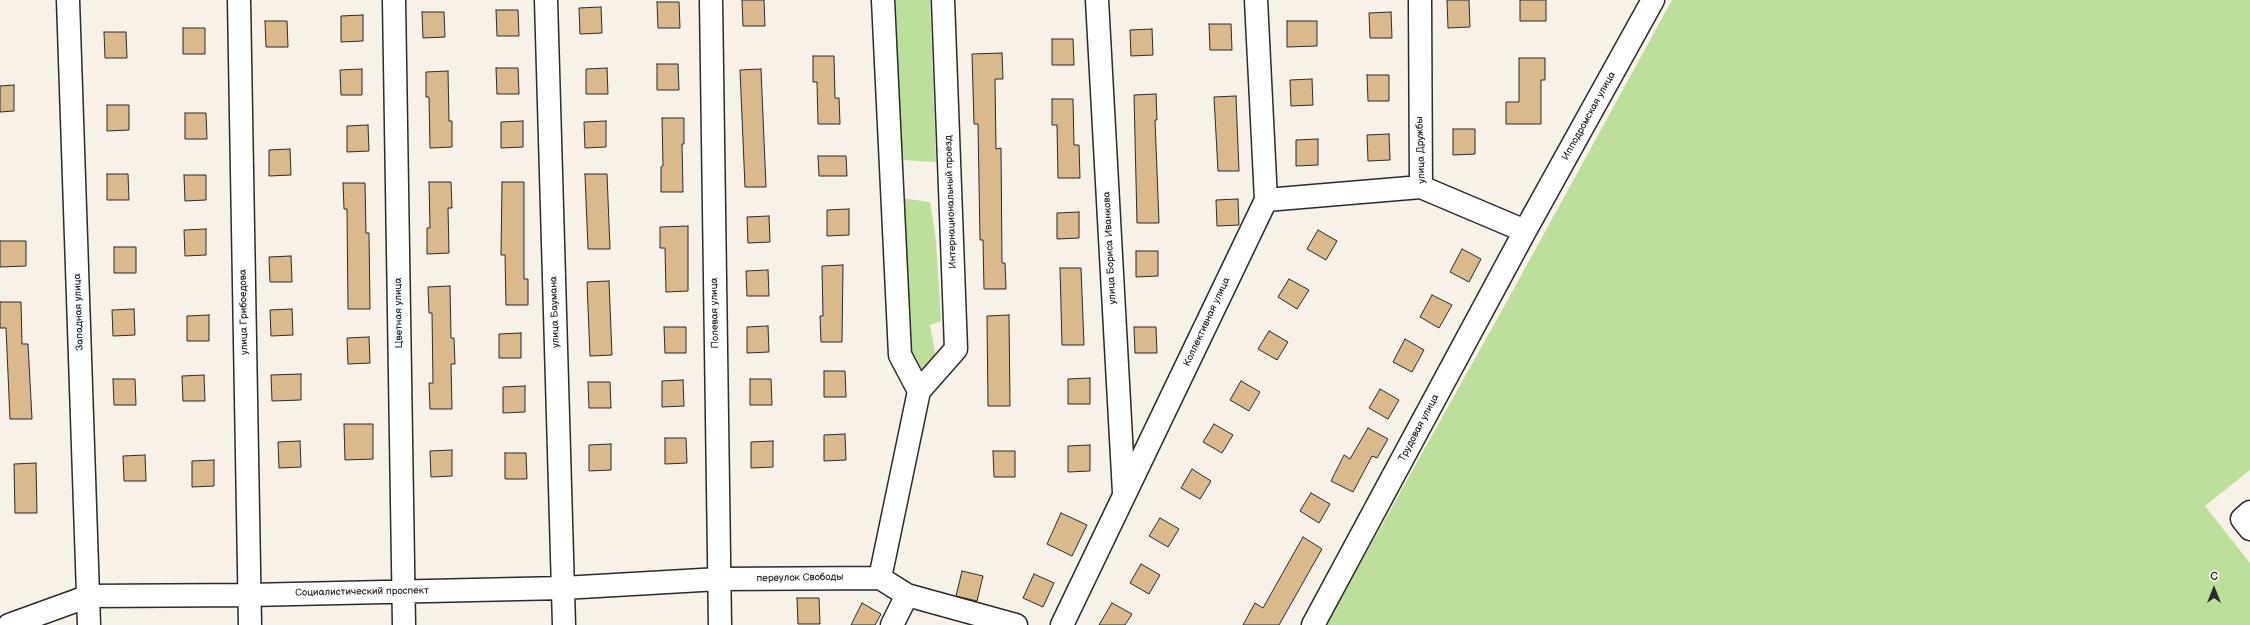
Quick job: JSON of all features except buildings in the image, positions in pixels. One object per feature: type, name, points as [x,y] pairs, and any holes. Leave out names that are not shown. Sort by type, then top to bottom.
[{"type":"street","name":"Западная улица","points":[[68,0],[89,625]]},
{"type":"street","name":"улица Грибоедова","points":[[239,0],[250,625]]},
{"type":"street","name":"Цветная улица","points":[[394,0],[404,625]]},
{"type":"street","name":"улица Баумана","points":[[546,0],[564,625]]},
{"type":"street","name":"Полевая улица","points":[[711,0],[720,625]]},
{"type":"street","points":[[883,0],[900,355],[919,391]]},
{"type":"street","name":"Интернациональный проезд","points":[[880,578],[919,391],[956,349],[943,0]]},
{"type":"street","name":"улица Бориса Иванкова","points":[[1097,0],[1125,496]]},
{"type":"street","name":"Коллективная улица","points":[[1062,625],[1266,200],[1256,0]]},
{"type":"street","name":"улица Дружбы","points":[[1420,0],[1421,187],[1525,231]]},
{"type":"street","name":"Ипподромская улица","points":[[1525,231],[1653,0]]},
{"type":"street","points":[[1266,200],[1421,187]]},
{"type":"street","name":"Трудовая улица","points":[[1313,625],[1525,231]]},
{"type":"street","points":[[2250,512],[2242,519],[2250,529]]},
{"type":"street","name":"переулок Свободы","points":[[719,579],[880,578]]},
{"type":"street","points":[[880,578],[907,595],[1016,625]]},
{"type":"street","name":"Социалистический проспект","points":[[9,625],[89,596],[249,595],[563,588],[719,579]]},
{"type":"street","points":[[892,625],[907,595]]},
{"type":"green space","points":[[891,0],[930,0],[936,162],[902,160]]},
{"type":"green space","points":[[1672,0],[2250,0],[2250,470],[2205,506],[2250,563],[2250,625],[1326,625],[1506,303]]},
{"type":"green space","points":[[901,198],[930,202],[936,240],[941,321],[930,325],[936,358],[930,365],[918,370],[907,355]]}]
